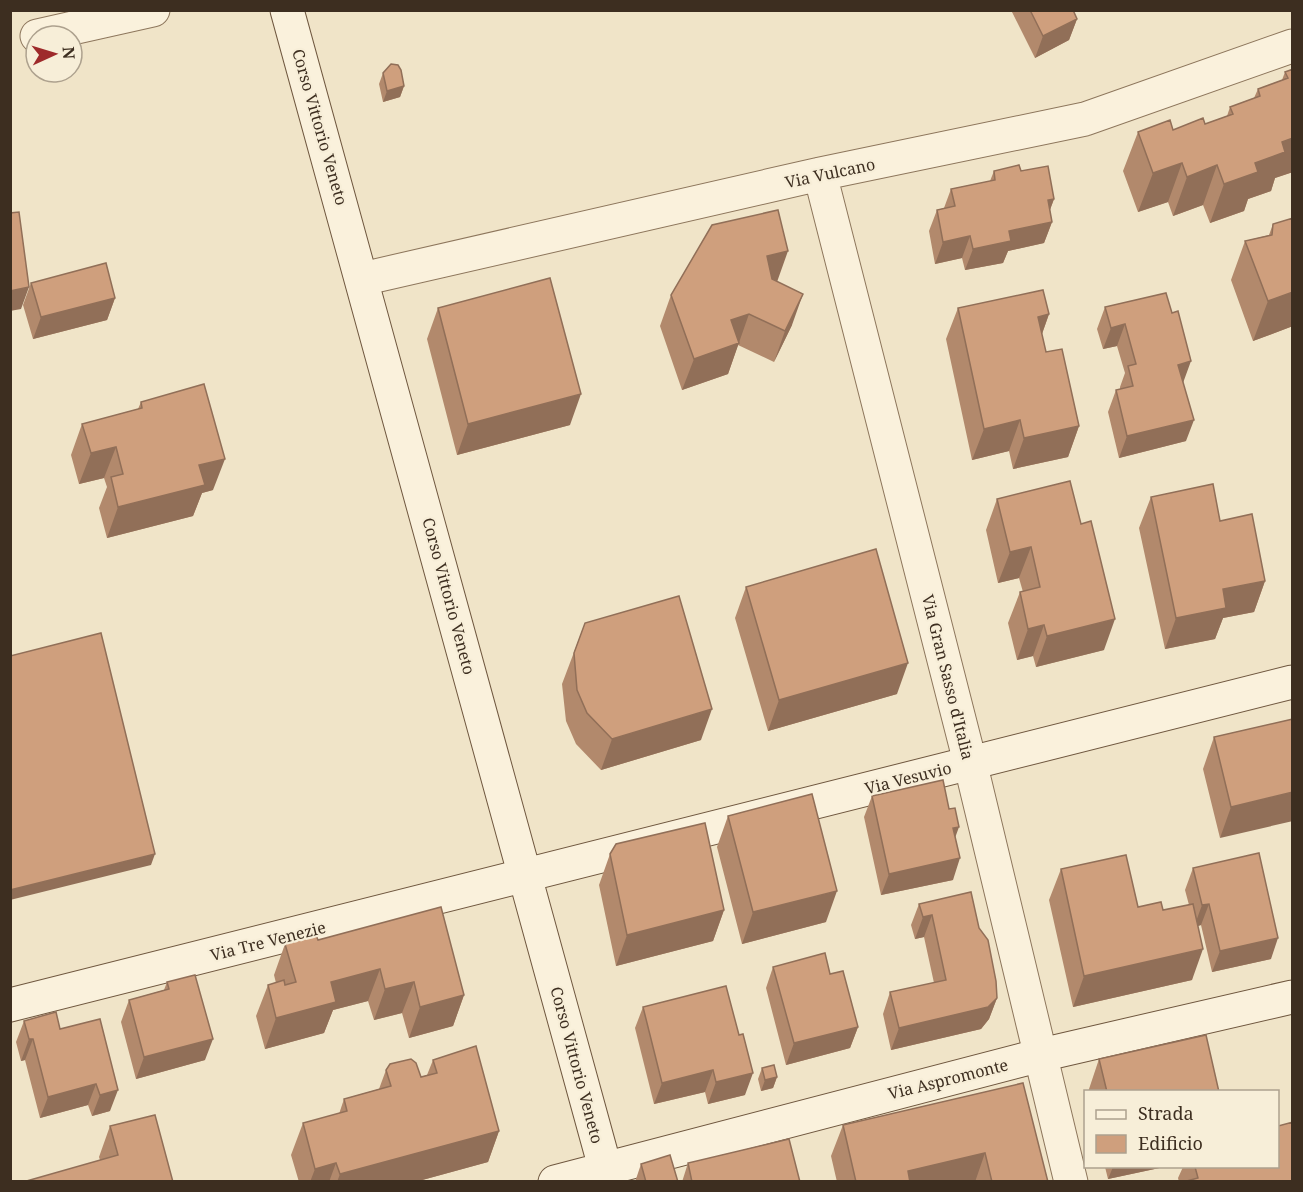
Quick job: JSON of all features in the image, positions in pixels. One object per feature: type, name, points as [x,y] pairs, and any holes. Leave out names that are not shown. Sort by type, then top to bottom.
[{"type":"street","points":[[84,25],[153,10]]},
{"type":"street","name":"Corso Vittorio Veneto","points":[[287,10],[607,1174]]},
{"type":"street","name":"Via Vulcano","points":[[362,279],[820,174],[1085,119],[1293,46]]},
{"type":"street","name":"Via Gran Sasso d'Italia","points":[[820,174],[970,762],[1071,1182]]},
{"type":"street","name":"Via Vesuvio","points":[[525,876],[1293,682]]},
{"type":"street","name":"Via Tre Venezie","points":[[10,1005],[525,876]]},
{"type":"street","name":"Via Aspromonte","points":[[555,1182],[607,1174],[1041,1055],[1293,997]]},
{"type":"building","points":[[1030,10],[1073,10],[1077,19],[1043,36]]},
{"type":"building","points":[[391,64],[398,65],[401,70],[404,86],[387,91],[383,73]]},
{"type":"building","points":[[1293,69],[1293,138],[1282,142],[1285,152],[1255,163],[1258,172],[1224,184],[1217,165],[1187,177],[1182,163],[1153,173],[1138,132],[1170,120],[1173,130],[1203,118],[1205,124],[1233,114],[1230,107],[1260,96],[1258,89],[1288,78],[1285,72]]},
{"type":"building","points":[[1019,165],[1021,171],[1048,166],[1054,199],[1048,200],[1052,222],[1009,231],[1011,241],[973,249],[970,236],[943,242],[937,210],[955,206],[951,189],[995,180],[994,171]]},
{"type":"building","points":[[778,210],[788,251],[767,256],[772,279],[803,294],[785,331],[749,314],[731,320],[739,343],[694,359],[671,295],[712,225]]},
{"type":"building","points":[[19,212],[29,287],[10,291],[10,213]]},
{"type":"building","points":[[1293,218],[1293,292],[1268,301],[1245,241],[1272,235],[1273,224]]},
{"type":"building","points":[[106,263],[115,298],[41,317],[31,283]]},
{"type":"building","points":[[550,278],[581,394],[468,424],[438,308]]},
{"type":"building","points":[[1043,290],[1049,314],[1038,317],[1046,352],[1062,349],[1079,426],[1024,438],[1020,420],[984,429],[958,308]]},
{"type":"building","points":[[1166,293],[1172,313],[1178,311],[1191,361],[1178,365],[1194,420],[1127,436],[1116,390],[1133,386],[1128,366],[1136,364],[1125,324],[1111,328],[1105,307]]},
{"type":"building","points":[[204,384],[225,459],[199,465],[205,485],[118,507],[111,477],[123,474],[116,447],[91,453],[82,424],[142,408],[141,402]]},
{"type":"building","points":[[1070,481],[1081,524],[1091,521],[1115,619],[1047,636],[1044,625],[1028,629],[1020,592],[1040,587],[1031,547],[1010,552],[997,499]]},
{"type":"building","points":[[1213,484],[1220,521],[1252,514],[1265,581],[1223,589],[1226,608],[1176,618],[1151,497]]},
{"type":"building","points":[[876,549],[908,663],[779,700],[746,587]]},
{"type":"building","points":[[679,596],[712,709],[612,739],[587,713],[577,690],[574,653],[585,623]]},
{"type":"building","points":[[101,633],[155,854],[10,890],[10,656]]},
{"type":"building","points":[[1293,719],[1293,792],[1231,807],[1214,737]]},
{"type":"building","points":[[943,780],[949,809],[955,808],[959,827],[953,828],[960,858],[889,874],[872,796]]},
{"type":"building","points":[[812,794],[837,891],[753,912],[728,816]]},
{"type":"building","points":[[705,823],[724,910],[627,935],[610,854],[616,844]]},
{"type":"building","points":[[1259,853],[1278,938],[1220,951],[1209,904],[1202,905],[1193,868]]},
{"type":"building","points":[[1126,855],[1138,907],[1161,902],[1163,910],[1193,904],[1203,949],[1084,976],[1061,869]]},
{"type":"building","points":[[971,892],[979,928],[988,940],[997,998],[988,1007],[899,1028],[890,992],[946,980],[932,915],[923,917],[919,904]]},
{"type":"building","points":[[441,907],[464,995],[420,1007],[414,982],[385,989],[380,969],[331,982],[336,1002],[276,1018],[268,985],[284,980],[285,985],[296,982],[285,944],[316,935],[318,940]]},
{"type":"building","points":[[825,953],[830,974],[843,971],[858,1027],[794,1043],[773,967]]},
{"type":"building","points":[[195,975],[213,1039],[144,1057],[129,1000],[169,989],[167,982]]},
{"type":"building","points":[[726,986],[739,1035],[743,1034],[753,1073],[716,1082],[713,1070],[662,1083],[643,1007]]},
{"type":"building","points":[[56,1012],[60,1029],[100,1019],[118,1090],[100,1095],[96,1084],[48,1097],[33,1039],[29,1039],[24,1021]]},
{"type":"building","points":[[1206,1035],[1219,1090],[1107,1090],[1099,1059]]},
{"type":"building","points":[[476,1046],[499,1131],[340,1174],[336,1163],[315,1169],[303,1123],[347,1111],[344,1099],[391,1086],[386,1070],[390,1064],[411,1059],[416,1063],[421,1077],[437,1073],[433,1060]]},
{"type":"building","points":[[774,1065],[777,1077],[765,1080],[762,1068]]},
{"type":"building","points":[[1023,1083],[1048,1182],[992,1182],[985,1153],[908,1171],[910,1182],[856,1182],[843,1125]]},
{"type":"building","points":[[155,1115],[173,1182],[23,1182],[118,1155],[110,1126]]},
{"type":"building","points":[[1293,1122],[1293,1182],[1183,1182],[1198,1178],[1195,1168],[1279,1168],[1279,1126]]},
{"type":"building","points":[[789,1139],[800,1182],[692,1182],[688,1163]]},
{"type":"building","points":[[670,1155],[678,1182],[646,1182],[641,1164]]}]
